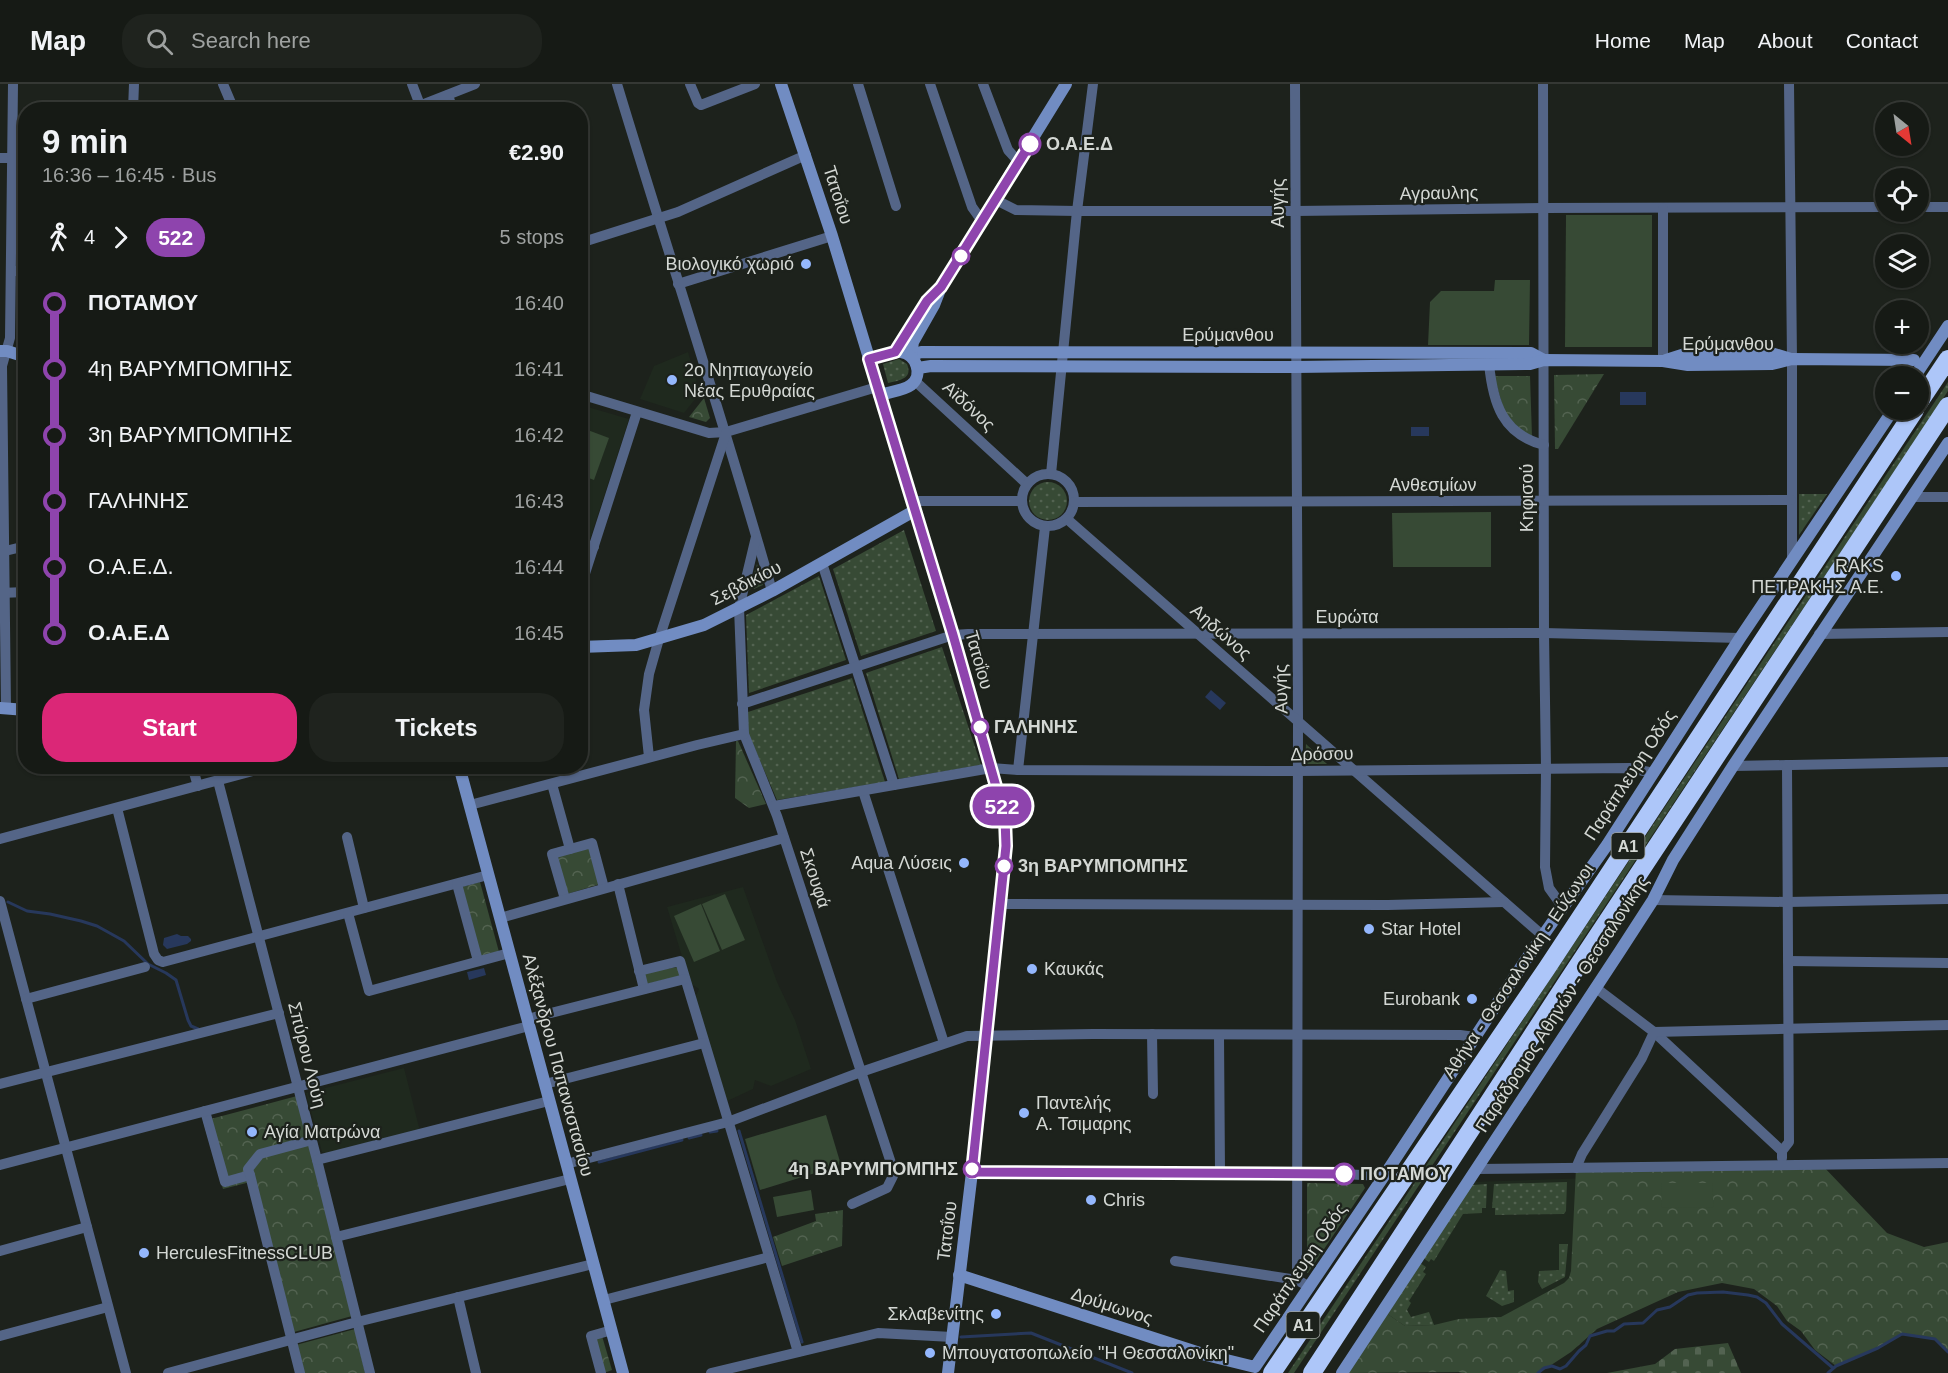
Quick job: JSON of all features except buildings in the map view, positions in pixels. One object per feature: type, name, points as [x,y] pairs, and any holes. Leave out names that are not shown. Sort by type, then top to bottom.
[{"type":"highway","points":[[1929,388],[1948,359]]},
{"type":"highway","name":"Α1","points":[[1312,1373],[1611,914],[1948,406]]},
{"type":"highway","name":"Αθήνα - Θεσσαλονίκη - Εύζωνοι","points":[[1263,1370],[1547,968],[1908,420]]},
{"type":"main road","name":"Τατοΐου","points":[[781,84],[832,236],[953,635],[1005,818],[1000,904],[987,1035],[948,1373]]},
{"type":"main road","points":[[916,375],[916,362],[911,356],[913,342],[934,305],[941,287],[1066,84]]},
{"type":"main road","points":[[895,352],[927,301],[941,287]]},
{"type":"main road","points":[[1922,366],[1948,326]]},
{"type":"main road","points":[[3,351],[18,355]]},
{"type":"main road","name":"Ερύμανθου","points":[[869,359],[895,352],[904,352],[911,356],[921,352],[1295,354],[1410,352],[1531,353],[1544,360]]},
{"type":"main road","name":"Ερύμανθου","points":[[916,375],[931,366],[1295,367],[1530,364],[1544,360],[1663,361],[1688,365],[1772,364],[1792,359],[1914,360]]},
{"type":"main road","name":"Αϊδόνος","points":[[878,391],[910,386],[916,375]]},
{"type":"main road","name":"Παράπλευρη Οδός","points":[[1263,1370],[1310,1287],[1542,935],[1607,845],[1740,638],[1886,420]]},
{"type":"main road","name":"Παράδρομος Αθηνών - Θεσσαλονίκης","points":[[1342,1373],[1653,900],[1673,860],[1819,634],[1948,443]]},
{"type":"main road","name":"Σεβδικίου","points":[[588,647],[619,647],[659,639],[704,625],[822,563],[913,506]]},
{"type":"main road","points":[[3,708],[18,711]]},
{"type":"main road","name":"Αλέξανδρου Παπαναστασίου","points":[[461,774],[623,1373]]},
{"type":"main road","name":"Δρύμωνος","points":[[959,1275],[1206,1355],[1263,1370]]},
{"type":"street","points":[[3,708],[5,551],[1,475],[2,366],[3,351],[10,338],[11,271],[6,158],[13,84]]},
{"type":"street","points":[[133,102],[134,84]]},
{"type":"street","points":[[223,84],[231,102]]},
{"type":"street","points":[[412,84],[419,102]]},
{"type":"street","points":[[428,102],[475,84]]},
{"type":"street","name":"Σκουφά","points":[[617,84],[726,432],[772,591]]},
{"type":"street","points":[[690,84],[701,105],[755,84]]},
{"type":"street","points":[[858,84],[896,206]]},
{"type":"street","points":[[930,84],[972,207],[982,221]]},
{"type":"street","points":[[983,84],[1008,150],[1019,162]]},
{"type":"street","points":[[1051,474],[1077,211],[1093,84]]},
{"type":"street","name":"Αυγής","points":[[1294,84],[1298,721],[1297,1280]]},
{"type":"street","name":"Κηφισού","points":[[1543,84],[1545,867],[1550,888],[1562,906]]},
{"type":"street","points":[[1790,84],[1792,561]]},
{"type":"street","points":[[448,95],[450,102]]},
{"type":"street","points":[[588,241],[658,220],[806,155]]},
{"type":"street","name":"Αγραυλης","points":[[996,200],[1016,210],[1077,211],[1295,212],[1544,208],[1875,207]]},
{"type":"street","points":[[1929,207],[1948,207]]},
{"type":"street","points":[[1663,208],[1663,361]]},
{"type":"street","points":[[678,284],[832,236]]},
{"type":"street","points":[[11,271],[18,271]]},
{"type":"street","points":[[1489,364],[1494,395],[1505,420],[1525,439],[1544,445]]},
{"type":"street","name":"Αϊδόνος","points":[[916,375],[1027,484]]},
{"type":"street","points":[[588,397],[709,433],[726,432],[878,391]]},
{"type":"street","points":[[588,565],[637,412]]},
{"type":"street","points":[[650,758],[645,710],[649,674],[726,432]]},
{"type":"street","points":[[1042,474],[1051,474],[1068,483],[1073,492],[1074,502],[1067,519],[1060,524],[1045,527],[1028,518],[1021,501],[1027,484],[1033,478],[1042,474]]},
{"type":"street","points":[[1912,497],[1948,497]]},
{"type":"street","name":"Ανθεσμίων","points":[[1074,502],[1791,500]]},
{"type":"street","points":[[913,506],[1021,501]]},
{"type":"street","name":"Αηδώνος","points":[[1067,519],[1542,935]]},
{"type":"street","points":[[1018,770],[1045,527]]},
{"type":"street","name":"Σκουφά","points":[[756,537],[739,608],[741,704],[744,734],[774,806],[891,1163],[893,1176],[887,1188],[852,1204]]},
{"type":"street","points":[[588,545],[594,547]]},
{"type":"street","points":[[5,551],[18,548]]},
{"type":"street","points":[[822,563],[894,785]]},
{"type":"street","points":[[3,593],[18,592]]},
{"type":"street","points":[[1819,634],[1948,632]]},
{"type":"street","name":"Ευρώτα","points":[[741,704],[953,635],[1544,633],[1740,638]]},
{"type":"street","points":[[470,805],[744,734]]},
{"type":"street","points":[[1733,766],[1948,762]]},
{"type":"street","points":[[1782,1164],[1782,1151],[1789,1142],[1787,765]]},
{"type":"street","name":"Δρόσου","points":[[774,806],[991,768],[1297,771],[1629,768],[1653,773]]},
{"type":"street","points":[[194,774],[198,786]]},
{"type":"street","points":[[0,839],[243,774]]},
{"type":"street","name":"Σπύρου Λούη","points":[[218,781],[370,1373]]},
{"type":"street","points":[[552,784],[570,849]]},
{"type":"street","points":[[863,791],[944,1043]]},
{"type":"street","points":[[117,808],[154,954],[158,960],[169,961],[489,875]]},
{"type":"street","points":[[347,837],[364,909]]},
{"type":"street","points":[[500,918],[784,838]]},
{"type":"street","points":[[565,899],[552,854],[592,843],[604,888]]},
{"type":"street","points":[[457,884],[478,961]]},
{"type":"street","points":[[618,884],[644,989]]},
{"type":"street","points":[[1653,900],[1787,902],[1948,899]]},
{"type":"street","points":[[0,901],[2,916],[126,1373]]},
{"type":"street","points":[[1000,904],[1297,906],[1504,902]]},
{"type":"street","points":[[348,913],[369,991],[510,953]]},
{"type":"street","points":[[639,972],[680,961],[798,1352]]},
{"type":"street","points":[[1788,961],[1948,963]]},
{"type":"street","points":[[26,999],[145,968]]},
{"type":"street","points":[[0,1165],[298,1086],[685,979]]},
{"type":"street","points":[[1596,988],[1654,1032],[1782,1151]]},
{"type":"street","points":[[0,1084],[279,1013]]},
{"type":"street","points":[[1654,1032],[1948,1025]]},
{"type":"street","points":[[1576,1168],[1582,1154],[1642,1058],[1654,1032]]},
{"type":"street","points":[[1152,1034],[1153,1094]]},
{"type":"street","points":[[566,1164],[728,1122],[861,1072],[967,1036],[1152,1034],[1460,1035],[1475,1037]]},
{"type":"street","points":[[1219,1035],[1220,1172]]},
{"type":"street","points":[[545,1084],[704,1043]]},
{"type":"street","points":[[317,1160],[549,1101]]},
{"type":"street","points":[[205,1111],[225,1182],[250,1176]]},
{"type":"street","points":[[300,1373],[248,1170],[260,1154],[312,1140]]},
{"type":"street","points":[[1477,1168],[1948,1162]]},
{"type":"street","points":[[972,1172],[1298,1172],[1384,1176]]},
{"type":"street","points":[[336,1237],[570,1179]]},
{"type":"street","points":[[0,1251],[87,1227]]},
{"type":"street","points":[[604,1300],[769,1257]]},
{"type":"street","points":[[1175,1261],[1297,1280],[1310,1287]]},
{"type":"street","points":[[168,1373],[357,1322],[593,1264]]},
{"type":"street","points":[[458,1297],[477,1373]]},
{"type":"street","points":[[0,1336],[108,1307]]},
{"type":"street","points":[[600,1373],[591,1336],[612,1330]]},
{"type":"street","points":[[711,1373],[885,1333],[952,1337]]},
{"type":"shaded area","name":"2ο Νηπιαγωγείο Νέας Ερυθραίας","points":[[688,352],[700,393],[684,413],[640,399],[654,366]]},
{"type":"shaded area","points":[[588,407],[629,419],[590,539],[588,538]]},
{"type":"shaded area","points":[[743,887],[777,982],[795,1020],[811,1069],[771,1086],[755,1080],[753,1089],[725,1102],[695,998],[699,989],[690,983],[667,907]]},
{"type":"shaded area","points":[[404,1068],[420,1131],[327,1154],[322,1152],[306,1093]]},
{"type":"shaded area","points":[[1590,1178],[1586,1273],[1498,1326],[1404,1327],[1383,1314],[1471,1182]]},
{"type":"green space","points":[[1566,215],[1652,215],[1652,347],[1565,347]]},
{"type":"green space","points":[[1495,280],[1530,280],[1529,345],[1428,345],[1430,302],[1441,291],[1494,291]]},
{"type":"green space","points":[[899,359],[907,364],[907,376],[888,383],[883,364]]},
{"type":"green space","points":[[1604,374],[1558,449],[1555,449],[1554,375]]},
{"type":"green space","points":[[1494,376],[1530,376],[1532,437],[1521,431],[1505,414]]},
{"type":"green space","points":[[1948,382],[1948,391],[1929,420],[1929,411]]},
{"type":"green space","points":[[704,398],[710,418],[706,422],[689,417]]},
{"type":"green space","points":[[1923,420],[1929,420],[1294,1373],[1288,1373]]},
{"type":"green space","points":[[588,430],[609,438],[594,480],[588,478]]},
{"type":"green space","points":[[1048,482],[1062,487],[1067,501],[1062,515],[1048,520],[1034,515],[1029,501],[1034,487]]},
{"type":"green space","points":[[1799,494],[1827,494],[1799,535]]},
{"type":"green space","points":[[1491,512],[1491,567],[1393,567],[1392,513]]},
{"type":"green space","points":[[904,530],[936,631],[861,656],[833,569]]},
{"type":"green space","points":[[757,564],[763,585],[754,589],[753,587],[757,585],[755,582],[750,590],[749,589]]},
{"type":"green space","points":[[819,576],[846,660],[749,693],[746,615]]},
{"type":"green space","points":[[942,647],[981,765],[899,779],[866,673]]},
{"type":"green space","points":[[852,678],[885,782],[777,800],[748,733],[748,712]]},
{"type":"green space","points":[[736,741],[738,741],[766,804],[749,808],[735,798]]},
{"type":"green space","points":[[1306,744],[1327,764],[1305,764]]},
{"type":"green space","points":[[589,846],[600,884],[567,894],[555,856]]},
{"type":"green space","points":[[480,882],[499,952],[480,957],[461,887]]},
{"type":"green space","points":[[725,894],[745,940],[722,950],[702,904]]},
{"type":"green space","points":[[701,904],[720,951],[694,962],[674,916]]},
{"type":"green space","points":[[678,967],[680,976],[647,984],[643,976],[647,972]]},
{"type":"green space","points":[[297,1096],[352,1316],[294,1332],[254,1181],[223,1189],[203,1121]]},
{"type":"green space","points":[[826,1115],[841,1165],[760,1190],[745,1139]]},
{"type":"green space","points":[[1821,1164],[1887,1233],[1924,1247],[1948,1242],[1948,1352],[1935,1339],[1902,1334],[1878,1348],[1836,1366],[1815,1350],[1801,1331],[1787,1321],[1777,1306],[1754,1289],[1722,1283],[1678,1292],[1597,1329],[1571,1352],[1539,1373],[1347,1373],[1386,1313],[1405,1326],[1434,1325],[1459,1319],[1501,1317],[1564,1283],[1571,1271],[1576,1168]]},
{"type":"green space","points":[[1567,1182],[1564,1214],[1495,1215],[1495,1208],[1492,1208],[1494,1184]]},
{"type":"green space","points":[[1307,1183],[1363,1184],[1365,1188],[1308,1273],[1307,1273]]},
{"type":"green space","points":[[1662,1183],[1712,1183],[1714,1207],[1661,1208]]},
{"type":"green space","points":[[1487,1184],[1486,1208],[1482,1208],[1482,1213],[1463,1214],[1434,1261],[1431,1259],[1429,1262],[1423,1258],[1472,1185]]},
{"type":"green space","points":[[811,1190],[814,1210],[777,1217],[773,1197]]},
{"type":"green space","points":[[843,1210],[842,1246],[782,1266],[773,1237],[816,1221],[815,1214]]},
{"type":"green space","points":[[1559,1244],[1568,1244],[1565,1277],[1542,1289],[1538,1282],[1539,1271],[1559,1270]]},
{"type":"green space","points":[[1420,1263],[1426,1267],[1423,1272],[1426,1274],[1409,1301],[1411,1303],[1407,1310],[1411,1317],[1429,1312],[1434,1325],[1405,1326],[1386,1313]]},
{"type":"green space","points":[[1500,1270],[1506,1271],[1508,1291],[1514,1290],[1514,1302],[1502,1306],[1486,1296]]},
{"type":"green space","points":[[355,1329],[365,1373],[304,1373],[296,1345]]},
{"type":"green space","points":[[602,1336],[612,1370],[604,1373],[594,1338]]},
{"type":"green space","points":[[1728,1343],[1741,1373],[1607,1373],[1655,1364],[1675,1349]]},
{"type":"water","points":[[1620,392],[1646,392],[1646,405],[1620,405]]},
{"type":"water","points":[[1411,427],[1429,427],[1429,436],[1411,436]]},
{"type":"water","points":[[1211,690],[1226,703],[1220,710],[1205,697]]},
{"type":"water","points":[[177,934],[188,936],[191,941],[167,949],[163,945],[164,938]]},
{"type":"water","points":[[484,968],[486,975],[469,980],[467,972]]},
{"type":"waterway","points":[[8,902],[27,911],[50,914],[97,926],[124,941],[148,964],[176,980],[188,1020],[191,1026],[198,1029]]},
{"type":"waterway","points":[[710,1132],[717,1131]]},
{"type":"waterway","points":[[739,1131],[802,1342]]},
{"type":"waterway","points":[[689,1138],[701,1135]]},
{"type":"waterway","points":[[599,1162],[682,1140]]},
{"type":"waterway","points":[[1538,1373],[1544,1368],[1552,1366],[1560,1369],[1566,1366],[1586,1345],[1590,1336],[1614,1331],[1624,1324],[1643,1323],[1657,1310],[1670,1307],[1688,1295],[1723,1292],[1757,1297],[1766,1303],[1782,1324],[1833,1368]]},
{"type":"waterway","points":[[961,1337],[1031,1333],[1132,1373]]},
{"type":"waterway","points":[[1828,1373],[1836,1366],[1878,1348],[1902,1334],[1935,1339],[1948,1352]]},
{"type":"bus line","name":"522","points":[[1030,144],[941,287],[927,301],[895,352],[869,359],[953,635],[1005,818],[1006,846],[972,1172],[1344,1174]]},
{"type":"place","name":"Ο.Α.Ε.Δ","points":[[1030,144]]},
{"type":"place","name":"Βιολογικό χωριό","points":[[806,264]]},
{"type":"place","name":"2ο Νηπιαγωγείο Νέας Ερυθραίας","points":[[672,380]]},
{"type":"place","name":"RAKS ΠΕΤΡΑΚΗΣ Α.Ε.","points":[[1896,576]]},
{"type":"place","name":"ΓΑΛΗΝΗΣ","points":[[980,727]]},
{"type":"place","name":"Aqua Λύσεις","points":[[964,863]]},
{"type":"place","name":"3η ΒΑΡΥΜΠΟΜΠΗΣ","points":[[1004,866]]},
{"type":"place","name":"Star Hotel","points":[[1369,929]]},
{"type":"place","name":"Καυκάς","points":[[1032,969]]},
{"type":"place","name":"Eurobank","points":[[1472,999]]},
{"type":"place","name":"Παντελής Α. Τσιμαρης","points":[[1024,1113]]},
{"type":"place","name":"Αγία Ματρώνα","points":[[252,1132]]},
{"type":"place","name":"4η ΒΑΡΥΜΠΟΜΠΗΣ","points":[[972,1169]]},
{"type":"place","name":"ΠΟΤΑΜΟΥ","points":[[1344,1174]]},
{"type":"place","name":"Chris","points":[[1091,1200]]},
{"type":"place","name":"HerculesFitnessCLUB","points":[[144,1253]]},
{"type":"place","name":"Σκλαβενίτης","points":[[996,1314]]},
{"type":"place","name":"Μπουγατσοπωλείο \"Η Θεσσαλονίκη\"","points":[[930,1353]]}]
